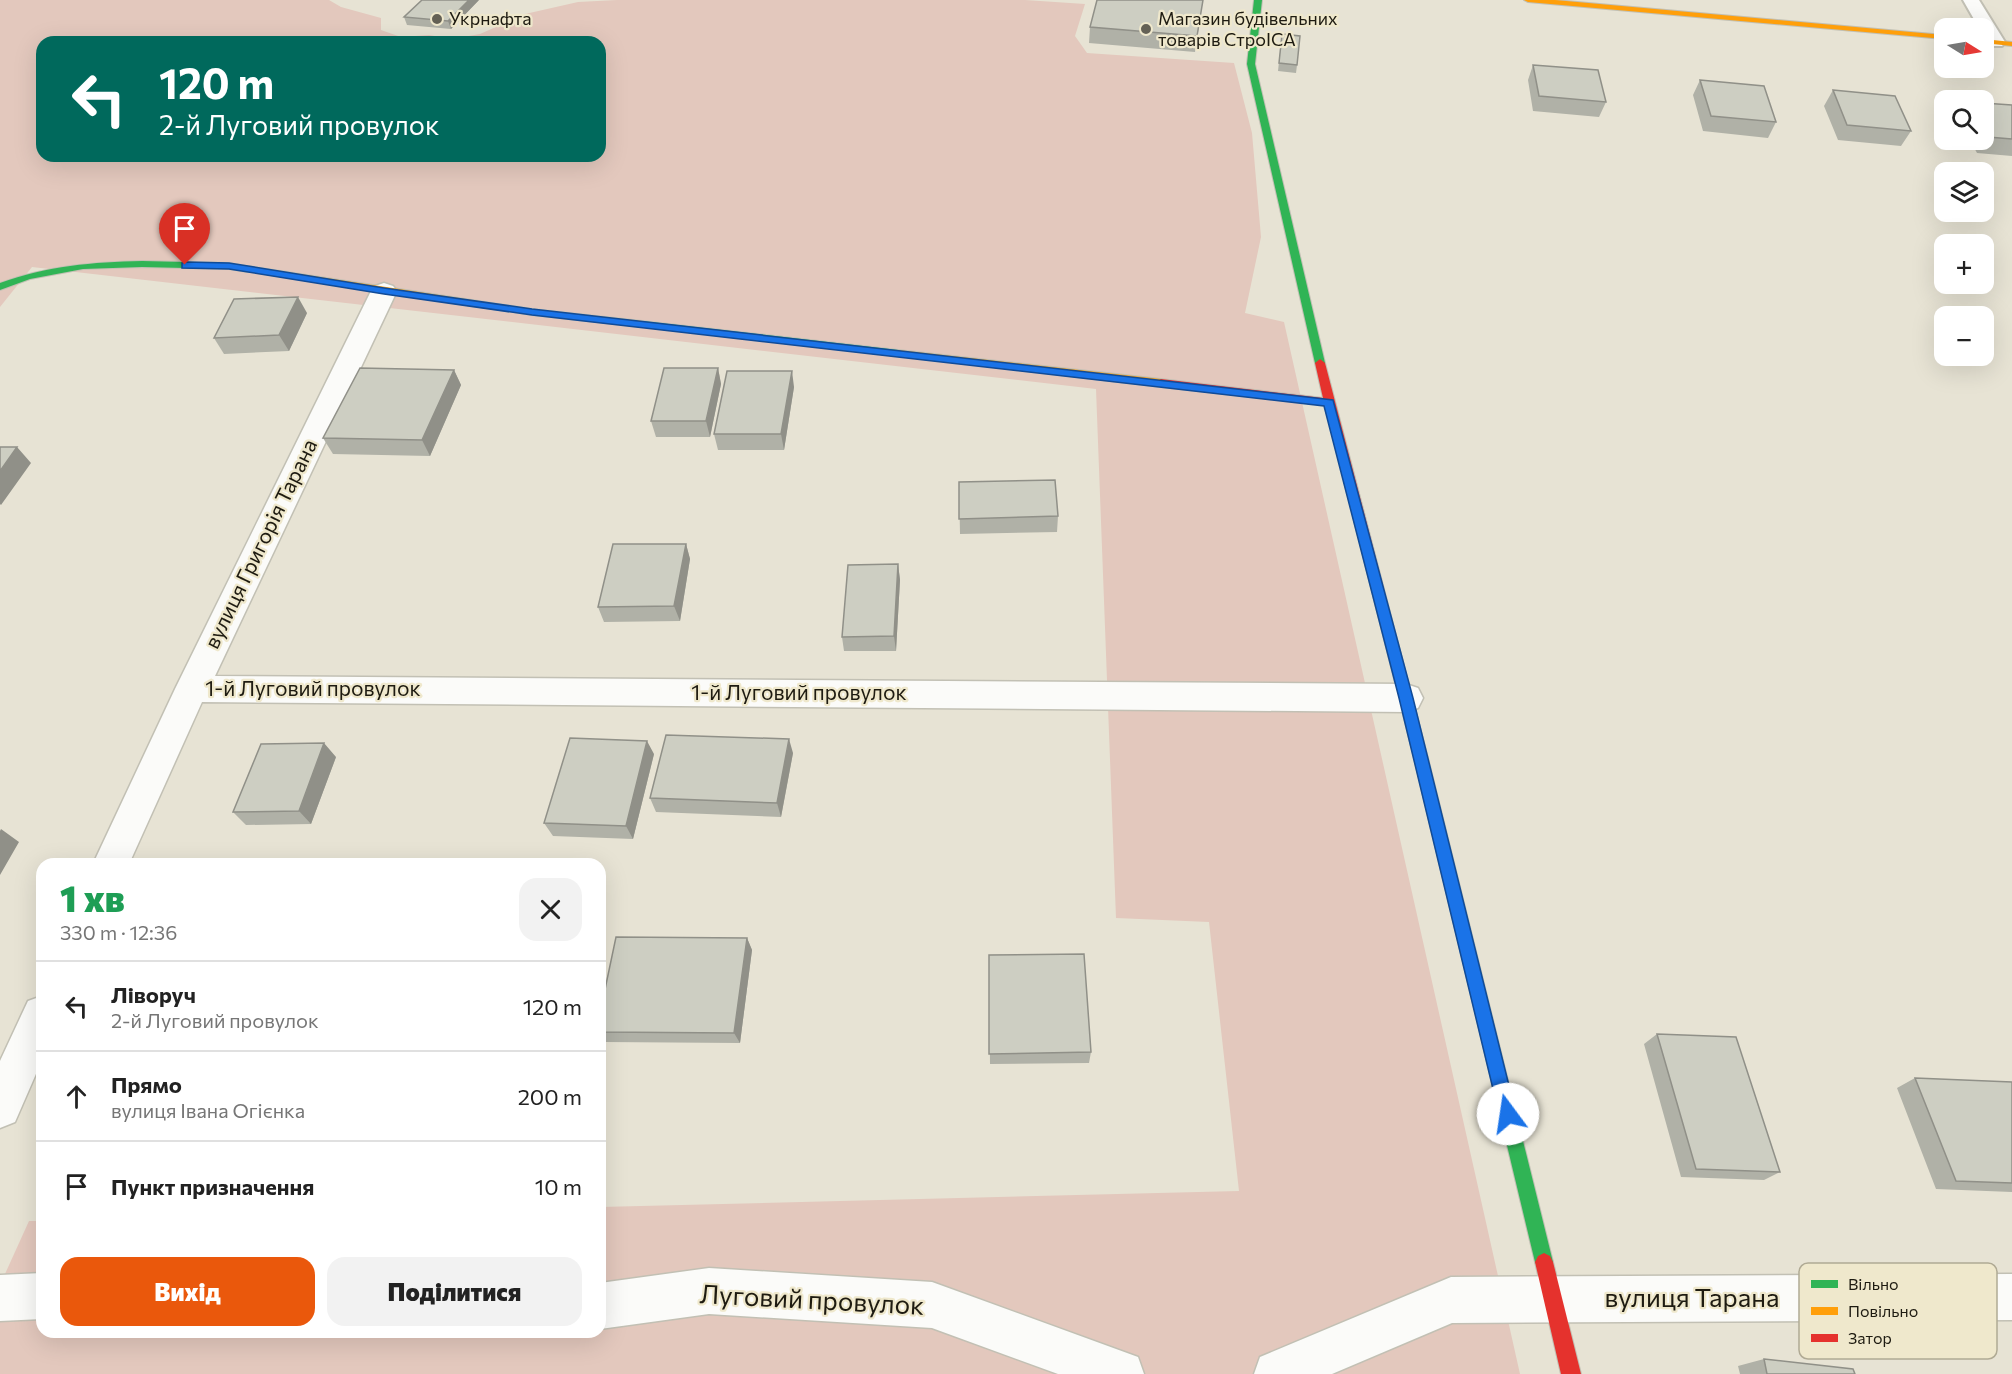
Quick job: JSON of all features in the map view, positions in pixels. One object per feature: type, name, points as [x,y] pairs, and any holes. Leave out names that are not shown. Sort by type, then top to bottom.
[{"type":"street","points":[[1258,0],[1251,64],[1329,402],[1406,698],[1571,1374]]},
{"type":"street","points":[[1528,0],[1934,36]]},
{"type":"street","points":[[0,288],[20,278],[98,265],[229,266],[532,312],[1329,402]]},
{"type":"street","name":"вулиця Григорія Тарана","points":[[114,858],[192,688],[384,291]]},
{"type":"street","name":"1-й Луговий провулок","points":[[192,688],[1406,698]]},
{"type":"street","points":[[0,1107],[36,1028]]},
{"type":"street","name":"Луговий провулок","points":[[606,1305],[709,1291],[932,1305],[1121,1374]]},
{"type":"street","points":[[0,1298],[36,1296]]},
{"type":"street","name":"вулиця Тарана","points":[[1997,1296],[2012,1296]]},
{"type":"street","name":"вулиця Тарана","points":[[1553,1299],[1799,1297]]},
{"type":"street","points":[[1277,1374],[1451,1300],[1553,1299]]},
{"type":"lane","points":[[1971,0],[1997,42]]},
{"type":"shaded area","points":[[0,0],[329,0],[341,7],[381,18],[381,30],[398,36],[36,36],[36,162],[606,162],[606,36],[469,36],[480,34],[525,14],[578,2],[617,0],[1025,0],[1085,4],[1075,36],[1087,53],[1234,63],[1252,133],[1261,237],[1245,313],[1284,322],[1520,1374],[0,1374],[0,1285],[29,1221],[36,1221],[36,1338],[606,1338],[606,1207],[1239,1191],[1209,922],[1116,918],[1096,389],[32,267],[0,307]]},
{"type":"building","points":[[422,0],[469,0],[448,21],[404,17]]},
{"type":"building","points":[[1097,0],[1203,0],[1197,36],[1090,27]]},
{"type":"building","points":[[1282,34],[1300,36],[1297,65],[1279,63]]},
{"type":"building","points":[[1533,65],[1598,70],[1606,102],[1539,96]]},
{"type":"building","points":[[1700,80],[1764,86],[1776,122],[1711,116]]},
{"type":"building","points":[[1833,90],[1895,96],[1911,131],[1847,125]]},
{"type":"building","points":[[1994,104],[2012,105],[2012,139],[1994,138]]},
{"type":"building","points":[[298,297],[279,335],[214,338],[234,299]]},
{"type":"building","points":[[360,368],[454,370],[422,440],[323,438]]},
{"type":"building","points":[[664,368],[718,368],[706,421],[651,421]]},
{"type":"building","points":[[727,371],[792,371],[781,434],[714,434]]},
{"type":"building","points":[[0,447],[17,447],[0,471]]},
{"type":"building","points":[[1055,480],[1058,516],[959,519],[959,482]]},
{"type":"building","points":[[613,544],[686,544],[674,606],[598,607]]},
{"type":"building","points":[[898,564],[894,636],[842,637],[848,565]]},
{"type":"building","points":[[666,735],[789,739],[777,803],[650,798]]},
{"type":"building","points":[[570,738],[647,741],[626,826],[544,823]]},
{"type":"building","points":[[324,743],[299,811],[233,812],[261,744]]},
{"type":"building","points":[[616,937],[747,938],[734,1033],[606,1032],[606,984]]},
{"type":"building","points":[[1084,954],[1091,1052],[989,1054],[989,955]]},
{"type":"building","points":[[1657,1034],[1736,1037],[1780,1172],[1696,1169]]},
{"type":"building","points":[[1915,1078],[2012,1082],[2012,1183],[1956,1181]]},
{"type":"building","points":[[1764,1359],[1853,1369],[1855,1374],[1767,1374]]},
{"type":"traffic: fast","points":[[1258,0],[1251,64],[1320,363]]},
{"type":"traffic: fast","points":[[0,287],[26,277],[83,266],[142,264],[229,266],[248,269]]},
{"type":"traffic: fast","points":[[642,324],[898,353]]},
{"type":"traffic: fast","points":[[1421,758],[1544,1262]]},
{"type":"traffic: slow","points":[[1528,0],[1934,36]]},
{"type":"traffic: slow","points":[[1994,42],[2012,44]]},
{"type":"traffic: slow","points":[[248,269],[532,312],[642,324]]},
{"type":"traffic: slow","points":[[898,353],[1161,383]]},
{"type":"traffic: jam","points":[[1320,363],[1421,758]]},
{"type":"traffic: jam","points":[[1161,383],[1329,402]]},
{"type":"traffic: jam","points":[[1544,1262],[1571,1374]]},
{"type":"place","name":"Укрнафта","points":[[437,19]]},
{"type":"place","name":"Магазин будівельних товарів СтроІСА","points":[[1146,29]]},
{"type":"route","points":[[185,265],[229,266],[532,312],[1329,402],[1406,698],[1508,1114]]}]
